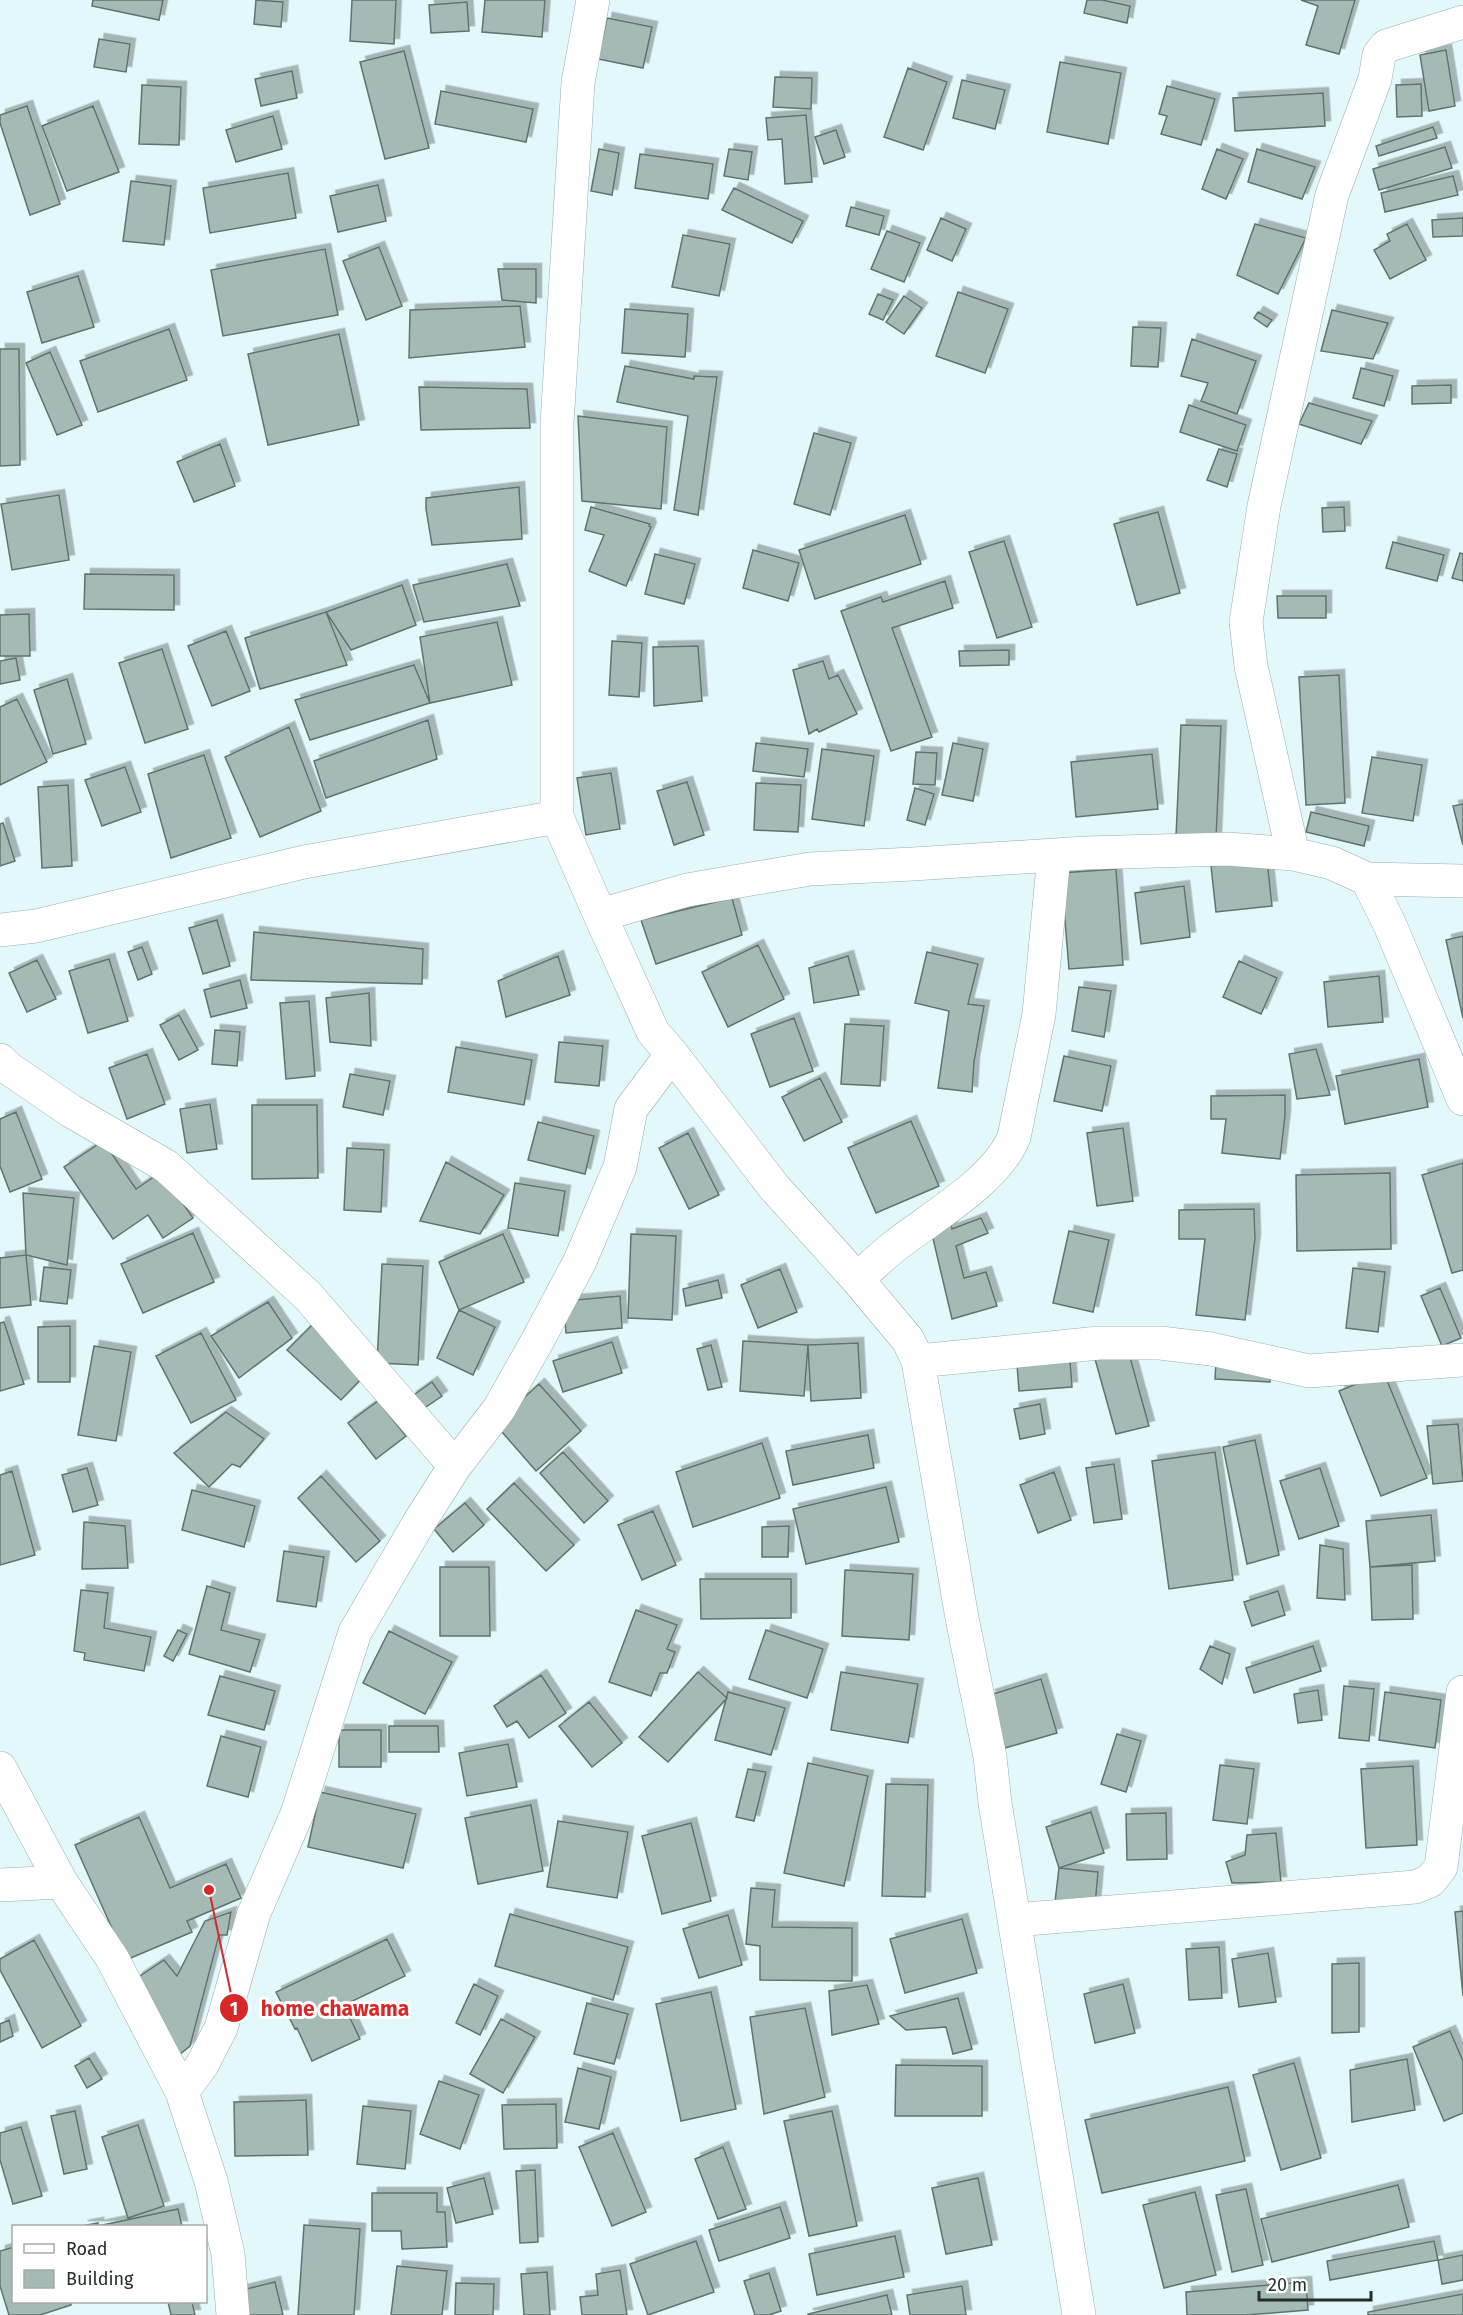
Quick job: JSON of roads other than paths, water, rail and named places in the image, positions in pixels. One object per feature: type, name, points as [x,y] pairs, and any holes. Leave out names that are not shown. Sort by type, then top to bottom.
[{"type":"street","points":[[593,0],[578,82],[557,423],[557,817],[653,1032],[774,1187],[857,1279],[908,1340],[918,1361],[962,1618],[990,1757],[1014,1920],[1079,2315]]},
{"type":"street","points":[[1293,854],[1251,666],[1246,622],[1264,506],[1332,195],[1375,79],[1379,55],[1386,46],[1463,22]]},
{"type":"street","points":[[0,930],[36,926],[304,862],[557,817]]},
{"type":"street","points":[[600,915],[687,890],[810,869],[1054,855],[1227,849],[1293,854],[1332,863],[1367,879],[1463,881]]},
{"type":"street","points":[[857,1279],[895,1246],[940,1214],[994,1168],[1008,1152],[1014,1137],[1040,1014],[1054,855]]},
{"type":"street","points":[[1367,879],[1390,925],[1463,1098]]},
{"type":"street","points":[[182,2092],[202,2065],[221,2028],[254,1913],[297,1814],[355,1632],[455,1466],[499,1409],[544,1328],[580,1261],[620,1167],[631,1109],[672,1054]]},
{"type":"street","points":[[0,1060],[8,1068],[71,1111],[166,1166],[308,1296],[455,1466]]},
{"type":"street","points":[[918,1361],[1099,1342],[1160,1343],[1211,1348],[1309,1371],[1463,1360]]},
{"type":"street","points":[[1014,1920],[1415,1887],[1430,1881],[1441,1866],[1458,1776],[1463,1692]]},
{"type":"street","points":[[0,1768],[61,1882],[112,1958],[182,2092],[211,2181],[228,2254],[233,2315]]},
{"type":"street","points":[[0,1886],[61,1882]]},
{"type":"place","name":"home chawama","points":[[209,1890]]}]
